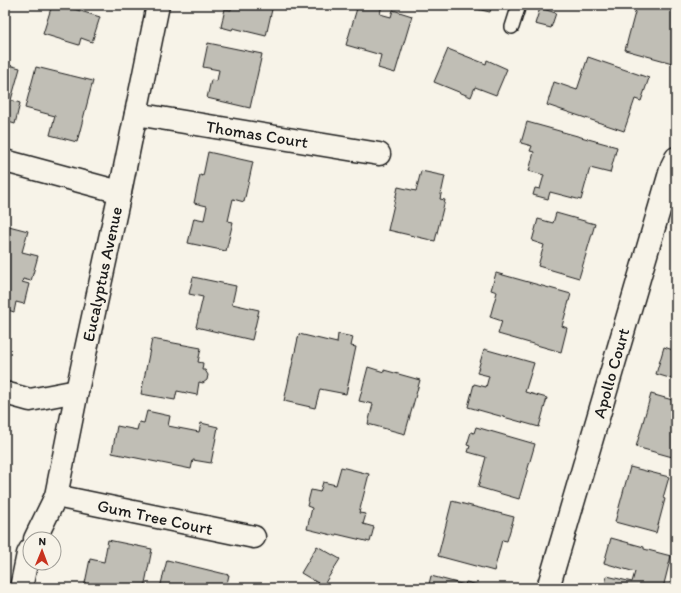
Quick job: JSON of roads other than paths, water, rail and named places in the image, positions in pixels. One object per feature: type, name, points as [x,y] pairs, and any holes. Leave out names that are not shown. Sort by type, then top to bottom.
[{"type":"street","name":"Eucalyptus Avenue","points":[[40,531],[56,496],[158,5]]},
{"type":"street","name":"Thomas Court","points":[[136,114],[379,154]]},
{"type":"street","name":"Apollo Court","points":[[548,588],[667,182],[676,158]]},
{"type":"street","points":[[5,161],[120,192]]},
{"type":"street","points":[[5,392],[30,400],[77,391]]},
{"type":"street","name":"Gum Tree Court","points":[[56,496],[254,537]]},
{"type":"street","points":[[21,588],[24,571]]},
{"type":"lane","points":[[512,27],[519,5]]}]
